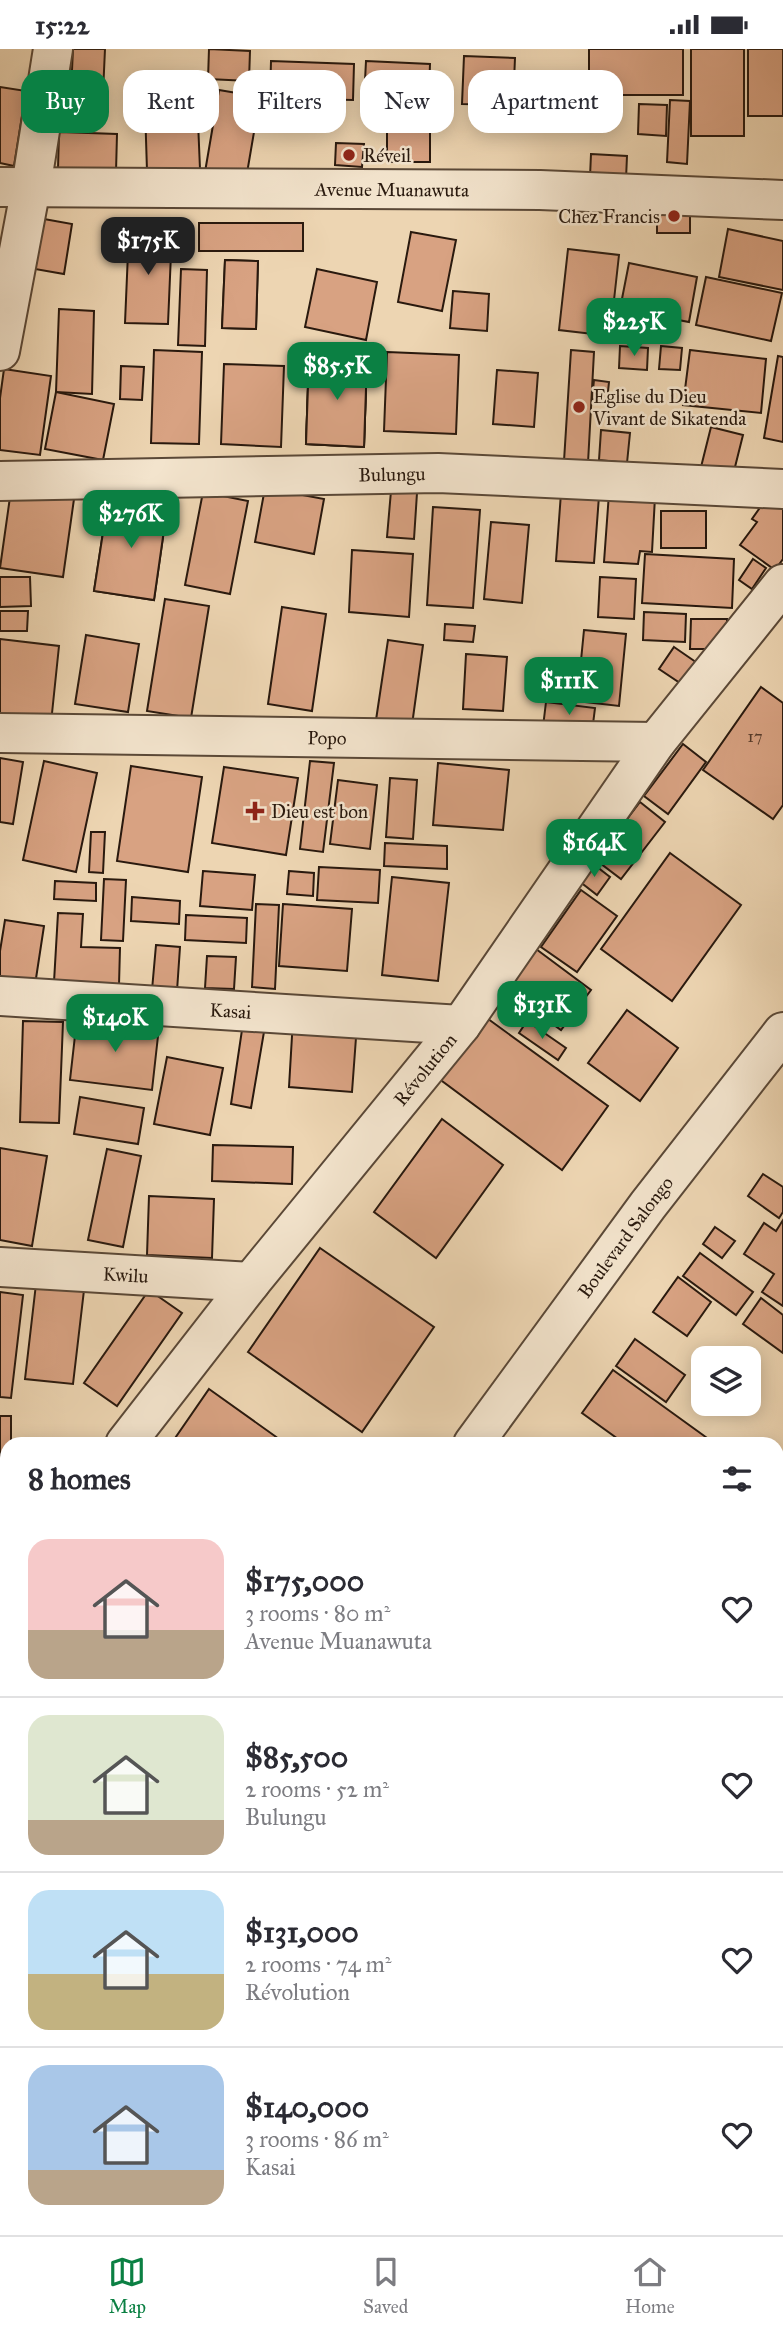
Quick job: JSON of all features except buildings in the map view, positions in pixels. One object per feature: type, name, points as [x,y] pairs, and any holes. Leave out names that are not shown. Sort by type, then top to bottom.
[{"type":"street","points":[[0,351],[15,187],[53,49]]},
{"type":"street","name":"Avenue Muanawuta","points":[[15,187],[540,190],[783,200]]},
{"type":"street","name":"Bulungu","points":[[0,481],[438,473],[783,489]]},
{"type":"street","name":"Révolution","points":[[130,1437],[251,1282],[461,1025],[656,742],[783,585]]},
{"type":"street","name":"Popo","points":[[0,733],[656,742]]},
{"type":"street","name":"Kasai","points":[[0,996],[461,1025]]},
{"type":"street","name":"Boulevard Salongo","points":[[478,1437],[648,1205],[783,1032]]},
{"type":"street","name":"Kwilu","points":[[0,1267],[251,1282]]},
{"type":"place","name":"Réveil","points":[[349,155]]},
{"type":"place","name":"Chez Francis","points":[[674,216]]},
{"type":"place","name":"Eglise du Dieu Vivant de Sikatenda","points":[[579,407]]},
{"type":"place","name":"Dieu est bon","points":[[255,811]]}]
